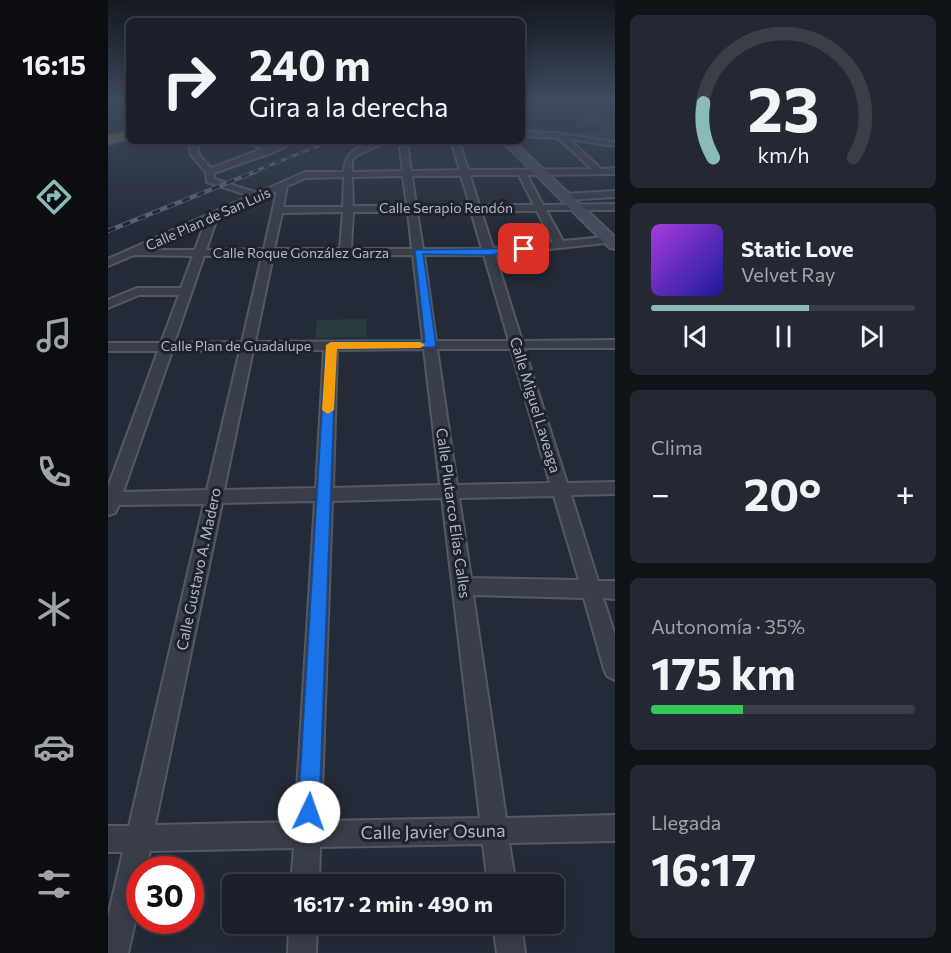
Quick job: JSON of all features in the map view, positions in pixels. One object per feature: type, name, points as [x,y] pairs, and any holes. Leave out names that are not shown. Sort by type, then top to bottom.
[{"type":"street","points":[[194,144],[195,154],[210,172],[211,181],[258,196]]},
{"type":"street","points":[[257,144],[271,150]]},
{"type":"street","points":[[210,172],[283,144]]},
{"type":"street","points":[[345,253],[350,175],[348,162],[353,154],[375,144]]},
{"type":"street","name":"Calle Plutarco Elías Calles","points":[[404,144],[501,874]]},
{"type":"street","name":"Calle Miguel Laveaga","points":[[456,144],[615,669]]},
{"type":"street","points":[[511,144],[613,241]]},
{"type":"street","points":[[570,144],[600,172]]},
{"type":"street","points":[[350,175],[615,171]]},
{"type":"street","points":[[522,173],[560,246]]},
{"type":"street","name":"Calle Plan de San Luis","points":[[108,263],[308,175],[350,175]]},
{"type":"street","name":"Calle Gustavo A. Madero","points":[[114,953],[283,185]]},
{"type":"street","points":[[566,196],[615,194]]},
{"type":"street","name":"Calle Serapio Rendón","points":[[277,210],[615,207]]},
{"type":"street","points":[[212,218],[109,503],[214,497],[615,488]]},
{"type":"street","name":"Calle Roque González Garza","points":[[130,253],[488,252],[613,241]]},
{"type":"street","points":[[108,304],[137,292],[186,291]]},
{"type":"street","name":"Calle Plan de Guadalupe","points":[[108,347],[615,344]]},
{"type":"street","points":[[305,874],[331,345]]},
{"type":"street","points":[[462,586],[615,591]]},
{"type":"street","name":"Calle Javier Osuna","points":[[108,839],[615,828]]},
{"type":"street","points":[[302,953],[303,934]]},
{"type":"street","points":[[508,934],[511,953]]},
{"type":"shaded area","points":[[366,319],[367,337],[315,338],[317,320]]},
{"type":"railway","points":[[253,172],[321,144]]},
{"type":"railway","points":[[108,231],[257,171]]},
{"type":"slow traffic","points":[[328,410],[331,345],[420,345]]},
{"type":"route","points":[[309,812],[331,345],[430,345],[418,252],[488,252],[524,249]]}]
